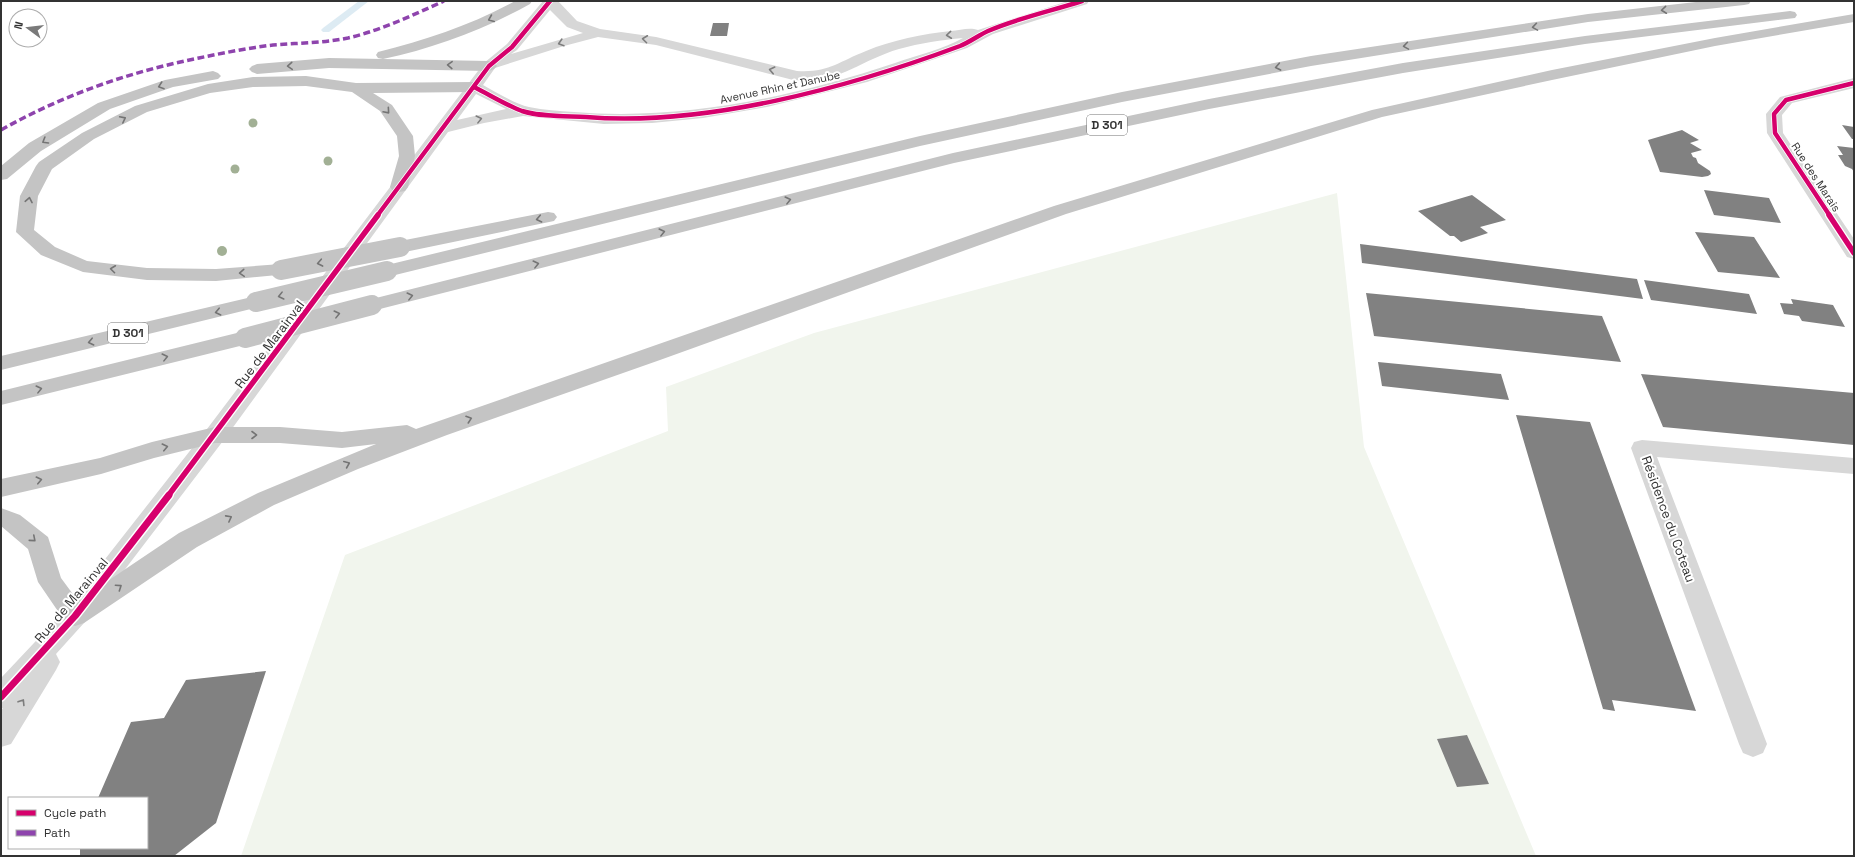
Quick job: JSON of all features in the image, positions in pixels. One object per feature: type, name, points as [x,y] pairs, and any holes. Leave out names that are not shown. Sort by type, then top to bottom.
[{"type":"highway","points":[[1,175],[35,147],[104,106],[170,83],[260,68],[329,63],[384,55],[436,42],[502,15],[525,1]]},
{"type":"highway","name":"D 301","points":[[1,363],[920,141],[1122,97],[1311,61],[1588,18],[1744,1]]},
{"type":"highway","name":"D 301","points":[[1,398],[245,338],[953,158],[1209,104],[1402,68],[1577,41],[1755,18],[1854,10]]},
{"type":"highway","points":[[1,517],[12,521],[39,544],[50,582],[75,616],[188,540],[266,499],[350,463],[439,429],[654,355],[1060,210],[1371,115],[1552,75],[1715,42],[1854,18]]},
{"type":"highway","points":[[329,63],[489,66]]},
{"type":"highway","points":[[474,87],[356,88],[306,82],[253,82],[208,89],[141,109],[88,136],[45,166],[29,196],[25,232],[48,251],[83,266],[147,274],[216,275],[281,270],[920,141]]},
{"type":"highway","points":[[356,88],[386,108],[405,136],[407,156],[399,187]]},
{"type":"highway","points":[[1,488],[101,466],[152,450],[215,435],[280,436],[342,440],[439,429]]},
{"type":"street","name":"Rue de Marainval","points":[[504,52],[504,47],[541,1]]},
{"type":"street","name":"Rue de Marainval","points":[[1,697],[75,616],[215,435],[489,66],[504,52],[512,47],[550,1]]},
{"type":"street","name":"Avenue Rhin et Danube","points":[[550,1],[572,24],[598,33],[656,41],[797,76],[812,77],[829,74],[871,54],[896,45],[943,36],[988,31]]},
{"type":"street","name":"Avenue Rhin et Danube","points":[[442,129],[482,118],[522,111],[604,119],[652,118],[710,112],[767,102],[862,79],[962,45],[988,31],[1082,1]]},
{"type":"street","name":"Avenue Rhin et Danube","points":[[489,66],[560,43],[598,33]]},
{"type":"street","name":"Rue des Marais","points":[[1854,82],[1786,100],[1774,114],[1775,133],[1854,253]]},
{"type":"street","name":"Avenue Rhin et Danube","points":[[474,87],[522,111]]},
{"type":"street","name":"Résidence du Coteau","points":[[1753,744],[1642,448],[1854,466]]},
{"type":"street","name":"Rue de Marainval","points":[[1,735],[75,616]]},
{"type":"shaded area","points":[[1337,193],[1364,447],[1536,856],[241,856],[345,555],[668,431],[666,387],[814,333]]},
{"type":"building","points":[[713,23],[729,23],[727,36],[710,36]]},
{"type":"building","points":[[1842,125],[1854,127],[1854,139],[1852,139]]},
{"type":"building","points":[[1682,130],[1699,140],[1690,143],[1702,150],[1691,153],[1693,157],[1696,158],[1698,163],[1710,171],[1711,174],[1708,176],[1702,177],[1660,172],[1648,140]]},
{"type":"building","points":[[1837,146],[1854,148],[1854,172],[1852,169],[1845,166],[1838,155],[1843,155]]},
{"type":"building","points":[[1704,190],[1769,198],[1781,223],[1714,215]]},
{"type":"building","points":[[1472,195],[1506,220],[1480,227],[1488,233],[1461,242],[1454,236],[1450,236],[1418,211]]},
{"type":"building","points":[[1695,232],[1754,237],[1780,278],[1718,272]]},
{"type":"building","points":[[1360,244],[1637,279],[1643,299],[1362,263]]},
{"type":"building","points":[[1644,280],[1749,294],[1757,314],[1651,300]]},
{"type":"building","points":[[1366,293],[1602,316],[1621,362],[1374,336]]},
{"type":"building","points":[[1791,299],[1833,305],[1845,327],[1802,321],[1799,316],[1784,314],[1780,303],[1793,304]]},
{"type":"building","points":[[1378,362],[1501,374],[1509,400],[1382,386]]},
{"type":"building","points":[[1641,374],[1854,393],[1854,445],[1663,427]]},
{"type":"building","points":[[1516,415],[1590,422],[1696,711],[1612,700],[1615,711],[1603,709]]},
{"type":"building","points":[[266,671],[216,823],[174,856],[80,856],[80,849],[148,849],[148,797],[98,797],[131,722],[164,718],[186,680]]},
{"type":"building","points":[[1467,735],[1489,784],[1457,787],[1437,739]]},
{"type":"waterway","points":[[326,30],[365,1]]},
{"type":"marked path","points":[[1,130],[31,113],[63,98],[129,75],[232,51],[275,45],[319,43],[350,37],[391,24],[444,1]]},
{"type":"cycle path","points":[[1,697],[75,616],[215,435],[489,66],[504,52],[512,47],[550,1]]},
{"type":"cycle path","points":[[474,87],[523,111],[543,114],[604,119],[652,118],[703,113],[767,102],[862,79],[962,45],[988,31],[1082,1]]},
{"type":"cycle path","points":[[1854,83],[1786,100],[1774,114],[1775,133],[1854,253]]}]
